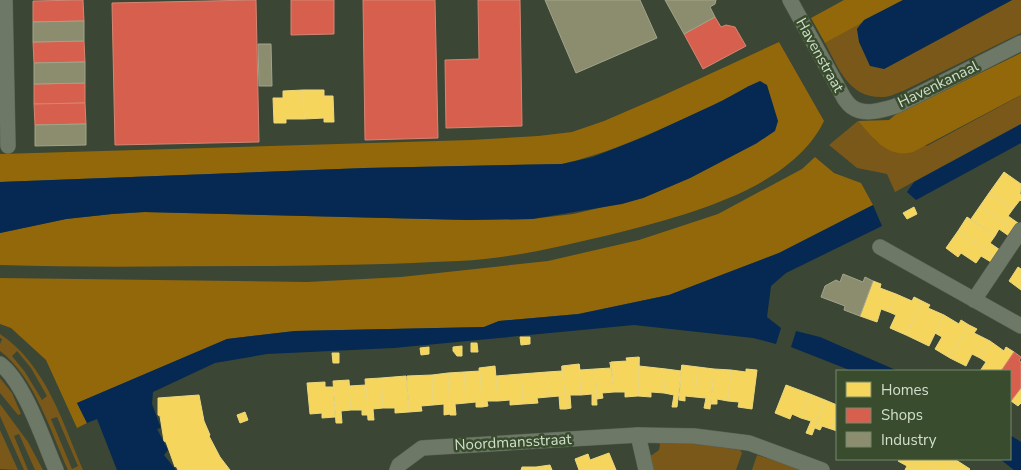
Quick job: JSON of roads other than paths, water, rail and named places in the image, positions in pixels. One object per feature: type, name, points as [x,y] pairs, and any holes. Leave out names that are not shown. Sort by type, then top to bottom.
[{"type":"street","points":[[5,0],[8,146]]},
{"type":"street","name":"Havenstraat","points":[[790,0],[844,98],[852,108]]},
{"type":"street","name":"Havenkanaal","points":[[852,108],[872,111],[896,106],[1021,43]]},
{"type":"street","points":[[974,300],[1021,230]]},
{"type":"street","points":[[880,247],[1021,326]]},
{"type":"street","points":[[0,364],[6,368],[24,394],[56,470]]},
{"type":"street","points":[[638,435],[646,470]]},
{"type":"street","name":"Noordmansstraat","points":[[397,470],[399,465],[422,448],[638,435],[694,436],[749,443],[822,470]]},
{"type":"water","points":[[903,0],[1012,0],[884,69],[870,66],[859,42],[857,29],[864,20]]},
{"type":"water","points":[[760,81],[767,85],[778,121],[775,131],[757,143],[690,178],[643,198],[622,204],[532,219],[468,220],[144,212],[66,219],[0,233],[0,182],[365,168],[562,164],[593,157],[644,137]]},
{"type":"water","points":[[1021,124],[1021,143],[916,200],[907,192],[914,182]]},
{"type":"water","points":[[873,205],[882,226],[786,273],[771,286],[767,317],[781,328],[776,344],[753,338],[634,325],[394,348],[267,354],[215,363],[153,392],[152,404],[161,428],[157,429],[168,450],[164,455],[176,470],[117,470],[97,419],[87,423],[77,403],[227,339],[295,331],[484,327],[499,321],[579,314],[669,295],[779,253]]},
{"type":"water","points":[[796,331],[820,337],[896,370],[849,370],[791,347]]},
{"type":"water","points":[[1011,436],[1021,442],[1021,470],[1014,470],[1001,460],[1011,460]]}]
